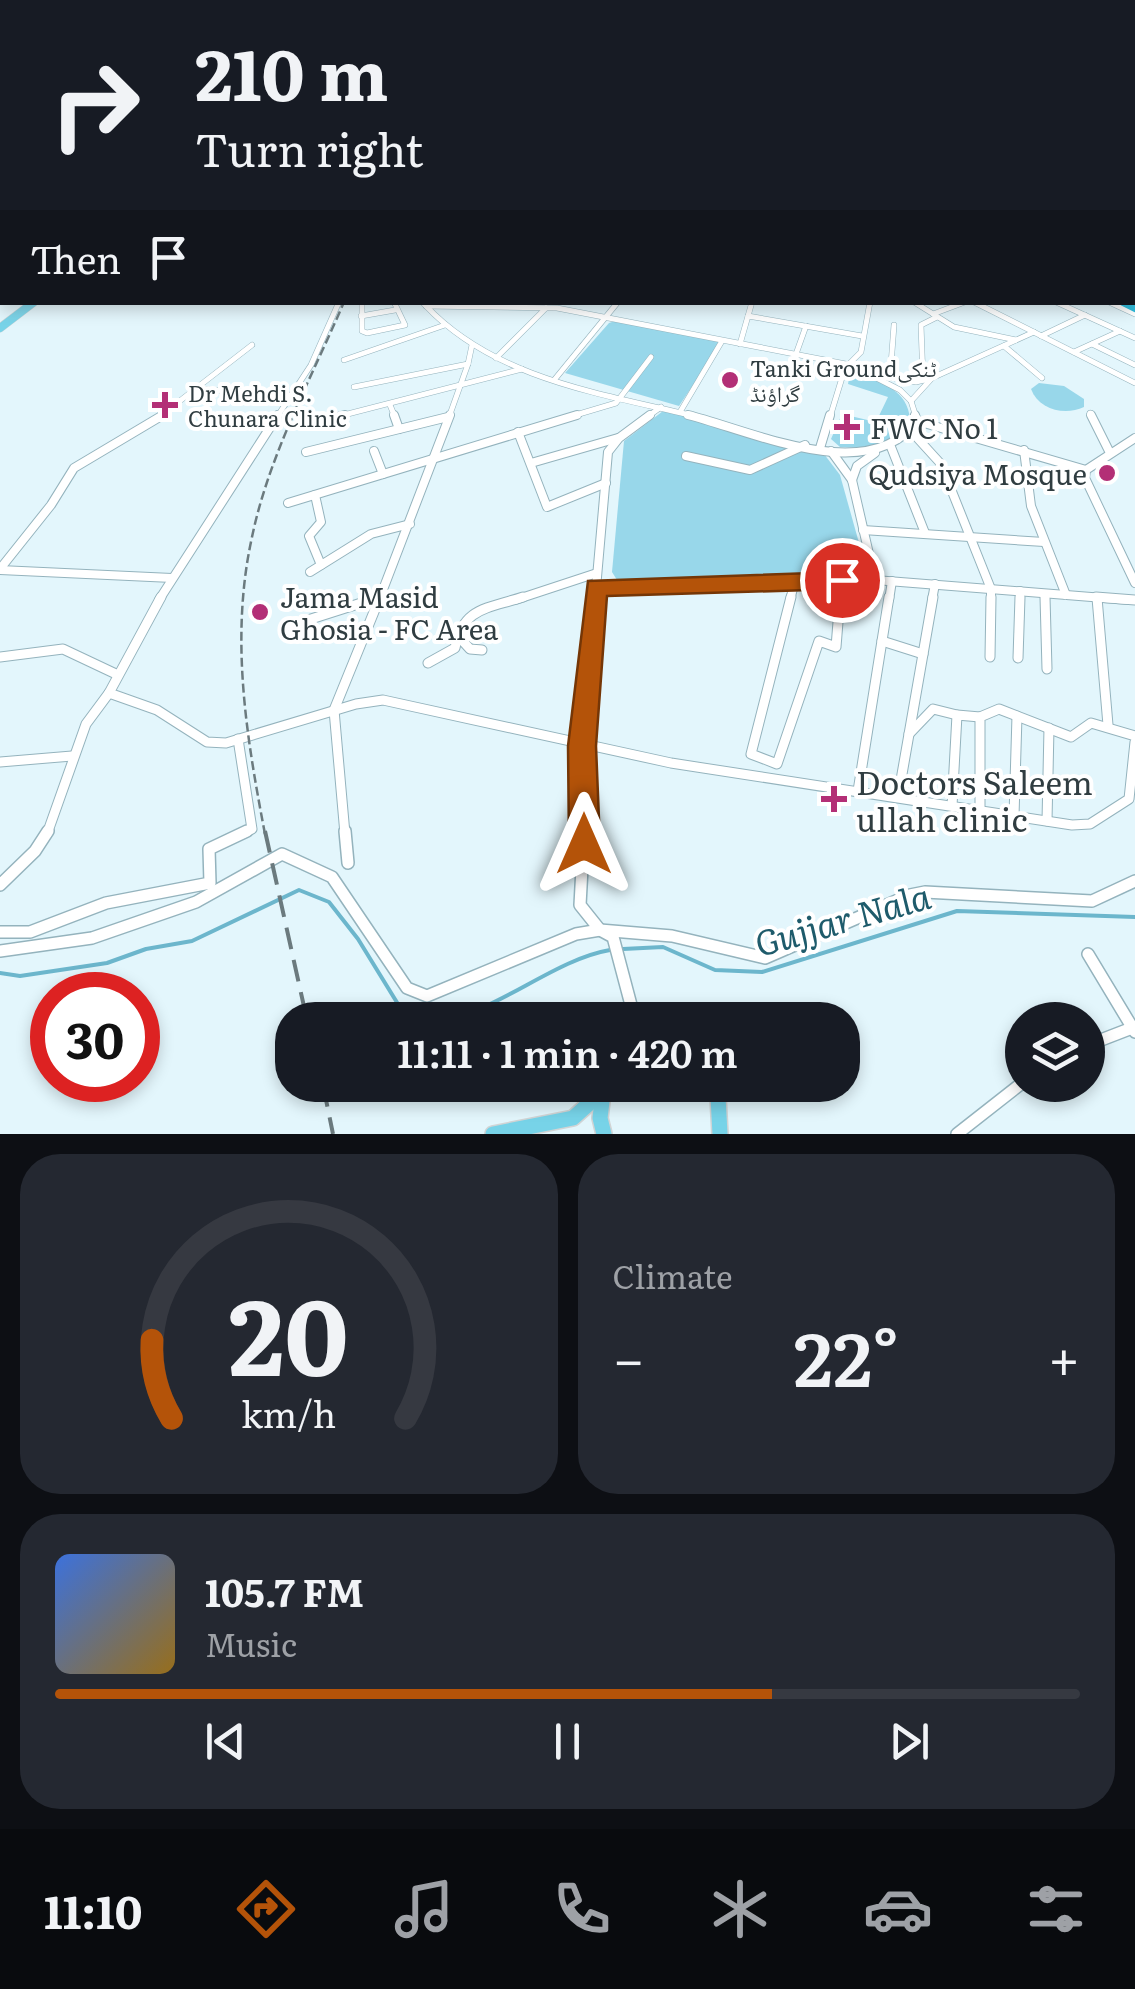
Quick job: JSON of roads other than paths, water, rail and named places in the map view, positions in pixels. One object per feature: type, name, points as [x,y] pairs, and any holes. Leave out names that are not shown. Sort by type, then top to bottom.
[{"type":"main road","points":[[0,324],[22,305]]},
{"type":"main road","points":[[0,324],[29,305]]},
{"type":"main road","points":[[493,1134],[573,1118],[589,1102]]},
{"type":"main road","points":[[603,1102],[604,1134]]},
{"type":"main road","points":[[718,1102],[720,1134]]},
{"type":"street","points":[[0,886],[35,851],[52,826],[72,756],[86,724],[109,693],[172,578],[322,346],[338,305]]},
{"type":"street","points":[[361,316],[394,306],[405,325],[364,332],[361,316],[362,305]]},
{"type":"street","points":[[425,305],[472,345],[522,370],[806,445],[831,450],[879,450],[891,447],[917,421]]},
{"type":"street","points":[[513,305],[552,306],[852,365],[900,390],[911,401],[917,421]]},
{"type":"street","points":[[556,379],[616,305]]},
{"type":"street","points":[[740,344],[751,305]]},
{"type":"street","points":[[820,448],[845,368],[861,352],[869,305]]},
{"type":"street","points":[[918,305],[954,326],[1017,340]]},
{"type":"street","points":[[924,380],[921,325],[959,305]]},
{"type":"street","points":[[980,305],[1134,381]]},
{"type":"street","points":[[1062,305],[1135,338]]},
{"type":"street","points":[[496,358],[552,306]]},
{"type":"street","points":[[748,316],[862,336]]},
{"type":"street","points":[[868,372],[890,378],[932,378],[1017,340],[1085,316]]},
{"type":"street","points":[[344,360],[445,325]]},
{"type":"street","points":[[796,354],[806,326]]},
{"type":"street","points":[[890,378],[894,326]]},
{"type":"street","points":[[1073,352],[1120,332]]},
{"type":"street","points":[[680,412],[722,340]]},
{"type":"street","points":[[1092,344],[1135,364]]},
{"type":"street","points":[[0,569],[51,506],[74,468],[176,407],[252,345]]},
{"type":"street","points":[[348,863],[334,710],[410,524],[472,345]]},
{"type":"street","points":[[1004,346],[1042,378]]},
{"type":"street","points":[[288,503],[616,403],[651,357]]},
{"type":"street","points":[[354,387],[468,364]]},
{"type":"street","points":[[318,422],[522,370]]},
{"type":"street","points":[[911,401],[932,378]]},
{"type":"street","points":[[198,389],[291,395]]},
{"type":"street","points":[[390,405],[399,429]]},
{"type":"street","points":[[631,1002],[613,937],[600,930],[580,905],[585,814],[582,746],[608,452],[619,438],[662,407]]},
{"type":"street","points":[[1090,414],[1110,452]]},
{"type":"street","points":[[306,452],[448,416]]},
{"type":"street","points":[[917,421],[1086,470]]},
{"type":"street","points":[[910,430],[941,464],[991,589],[990,656]]},
{"type":"street","points":[[518,432],[534,482],[547,507],[606,483]]},
{"type":"street","points":[[531,463],[619,438]]},
{"type":"street","points":[[1086,470],[1135,438]]},
{"type":"street","points":[[686,456],[750,470],[806,445]]},
{"type":"street","points":[[891,447],[925,533]]},
{"type":"street","points":[[831,450],[852,480],[875,580]]},
{"type":"street","points":[[852,480],[857,466],[879,450]]},
{"type":"street","points":[[1024,450],[1023,476],[1066,596]]},
{"type":"street","points":[[374,451],[383,474]]},
{"type":"street","points":[[1086,470],[1088,487],[1135,583]]},
{"type":"street","points":[[315,495],[321,522],[310,536],[321,565]]},
{"type":"street","points":[[310,572],[371,534],[410,524]]},
{"type":"street","points":[[863,530],[1044,542]]},
{"type":"street","points":[[0,569],[172,578]]},
{"type":"street","points":[[428,663],[455,648],[459,627],[470,614],[597,572]]},
{"type":"street","points":[[795,582],[751,754],[777,764],[819,641],[836,647],[842,580]]},
{"type":"street","points":[[596,587],[875,580],[1135,600]]},
{"type":"street","points":[[858,791],[892,581]]},
{"type":"street","points":[[898,797],[934,584]]},
{"type":"street","points":[[1018,658],[1020,592]]},
{"type":"street","points":[[1045,594],[1046,669]]},
{"type":"street","points":[[289,626],[380,597]]},
{"type":"street","points":[[1097,598],[1108,726]]},
{"type":"street","points":[[459,638],[470,649],[482,650]]},
{"type":"street","points":[[882,641],[923,654]]},
{"type":"street","points":[[0,657],[63,650],[73,652],[98,672],[116,674]]},
{"type":"street","points":[[109,693],[157,710],[207,742],[238,739],[334,710],[383,700],[439,709],[582,746],[1047,821],[1090,824],[1129,799],[1135,739],[1108,726],[1091,724],[1071,736],[999,710],[980,717],[933,709],[909,734]]},
{"type":"street","points":[[952,806],[957,715]]},
{"type":"street","points":[[1014,816],[1016,716]]},
{"type":"street","points":[[980,717],[980,810]]},
{"type":"street","points":[[1047,821],[1050,728]]},
{"type":"street","points":[[0,932],[30,932],[106,903],[210,883],[208,849],[252,830],[238,739]]},
{"type":"street","points":[[0,762],[72,756]]},
{"type":"street","points":[[0,951],[110,932],[196,902],[282,854],[332,876],[407,988],[427,996],[576,934],[600,930],[672,936],[765,958],[910,895],[925,892],[1092,901],[1135,881]]},
{"type":"street","points":[[1088,954],[1134,1030],[1105,1039]]},
{"type":"street","points":[[958,1134],[1005,1096]]},
{"type":"waterway","name":"Gujjar Nala","points":[[0,973],[20,976],[107,963],[146,949],[192,941],[299,890],[329,902],[358,939],[401,1009],[429,1017],[458,1016],[479,1009],[565,965],[610,950]]},
{"type":"waterway","name":"Gujjar Nala","points":[[623,949],[663,947],[715,970],[762,972],[957,911],[1135,917]]},
{"type":"railway","points":[[265,834],[243,686],[245,574],[269,477],[343,305]]},
{"type":"railway","points":[[265,831],[303,1002]]},
{"type":"railway","points":[[326,1102],[333,1134]]},
{"type":"place","name":"Tanki Groundٹنکی گراؤنڈ","points":[[730,380]]},
{"type":"place","name":"Dr Mehdi S. Chunara Clinic","points":[[165,405]]},
{"type":"place","name":"FWC No 1","points":[[847,427]]},
{"type":"place","name":"Qudsiya Mosque","points":[[1107,473]]},
{"type":"place","name":"Jama Masid Ghosia - FC Area","points":[[260,612]]},
{"type":"place","name":"Doctors Saleem ullah clinic","points":[[834,799]]}]
